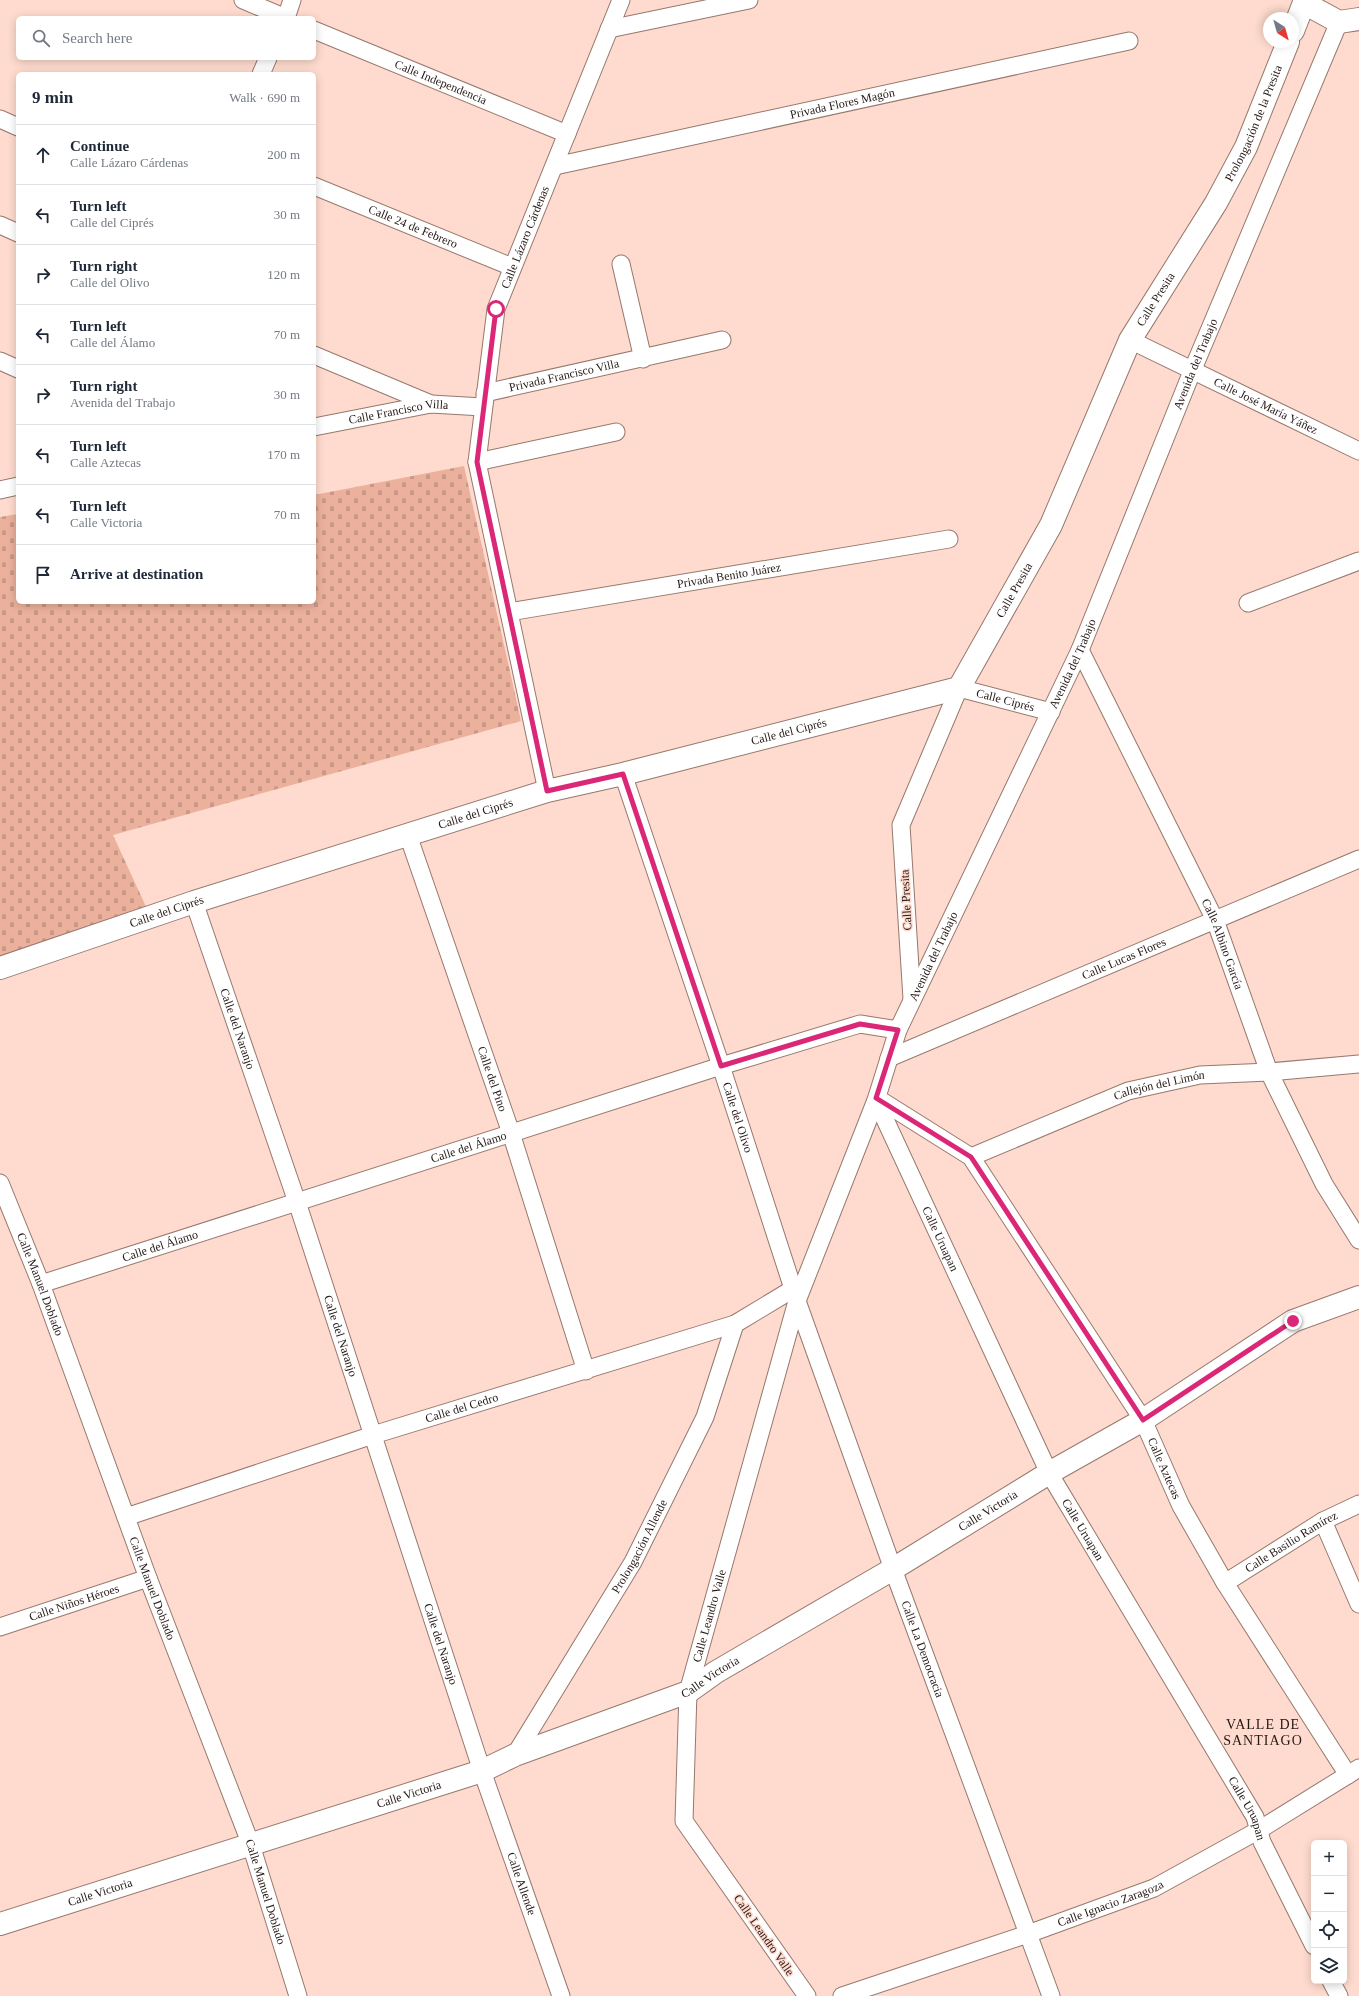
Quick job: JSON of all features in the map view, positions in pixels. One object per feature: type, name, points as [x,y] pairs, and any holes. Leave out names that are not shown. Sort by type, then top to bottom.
[{"type":"street","points":[[243,0],[281,16]]},
{"type":"street","points":[[287,16],[292,0]]},
{"type":"street","name":"Calle Lázaro Cárdenas","points":[[547,791],[477,462],[496,309],[621,0]]},
{"type":"street","points":[[609,30],[749,0]]},
{"type":"street","points":[[1299,19],[1307,3]]},
{"type":"street","name":"Avenida del Trabajo","points":[[795,1295],[876,1099],[898,1030],[1080,650],[1193,369],[1343,20],[1307,3]]},
{"type":"street","name":"Calle Independencia","points":[[316,31],[567,134]]},
{"type":"street","name":"Privada Flores Magón","points":[[555,166],[1129,41]]},
{"type":"street","name":"Prolongación de la Presita","points":[[1216,203],[1246,147],[1286,48]]},
{"type":"street","points":[[262,72],[267,60]]},
{"type":"street","points":[[0,118],[16,126]]},
{"type":"street","name":"Calle 24 de Febrero","points":[[316,187],[512,267]]},
{"type":"street","name":"Calle Presita","points":[[912,1001],[901,825],[959,688],[1051,525],[1130,340],[1216,203]]},
{"type":"street","points":[[0,225],[16,231]]},
{"type":"street","points":[[621,264],[643,359]]},
{"type":"street","name":"Privada Francisco Villa","points":[[484,400],[722,340]]},
{"type":"street","name":"Calle José María Yáñez","points":[[1130,340],[1357,445]]},
{"type":"street","points":[[316,356],[431,404]]},
{"type":"street","points":[[0,361],[16,367]]},
{"type":"street","name":"Calle Francisco Villa","points":[[316,427],[431,404],[484,400]]},
{"type":"street","points":[[477,462],[616,432]]},
{"type":"street","points":[[0,490],[16,486]]},
{"type":"street","name":"Privada Benito Juárez","points":[[509,612],[949,539]]},
{"type":"street","points":[[1248,603],[1359,561]]},
{"type":"street","name":"Calle Albino García","points":[[1080,650],[1215,920],[1269,1072],[1324,1184],[1359,1240]]},
{"type":"street","name":"Calle Ciprés","points":[[959,688],[1051,712]]},
{"type":"street","name":"Calle del Ciprés","points":[[0,968],[194,902],[547,791],[623,774],[959,688]]},
{"type":"street","name":"Calle del Olivo","points":[[623,774],[721,1066],[795,1295]]},
{"type":"street","name":"Calle del Pino","points":[[408,835],[511,1133],[586,1371]]},
{"type":"street","name":"Calle Lucas Flores","points":[[889,1058],[1359,859]]},
{"type":"street","name":"Calle del Naranjo","points":[[194,902],[297,1202],[482,1771]]},
{"type":"street","name":"Calle del Álamo","points":[[41,1284],[721,1066],[860,1024],[898,1030]]},
{"type":"street","name":"Callejón del Limón","points":[[971,1157],[1128,1091],[1200,1075],[1269,1072],[1359,1064]]},
{"type":"street","name":"Calle Aztecas","points":[[876,1099],[971,1157],[1143,1420],[1181,1506],[1226,1583],[1353,1771]]},
{"type":"street","name":"Calle Uruapan","points":[[876,1099],[1049,1473],[1255,1817],[1262,1842],[1311,1940]]},
{"type":"street","name":"Calle Manuel Doblado","points":[[0,1183],[41,1284],[148,1578],[251,1845],[298,1996]]},
{"type":"street","name":"Calle del Cedro","points":[[126,1517],[373,1435],[586,1371],[735,1324],[795,1295]]},
{"type":"street","name":"Calle La Democracia","points":[[795,1295],[893,1569],[1051,1996]]},
{"type":"street","name":"Calle Leandro Valle","points":[[795,1295],[688,1692],[684,1821],[807,1996]]},
{"type":"street","name":"Calle Victoria","points":[[0,1924],[482,1771],[514,1755],[688,1692],[716,1672],[893,1569],[1049,1473],[1143,1420],[1293,1321],[1359,1297]]},
{"type":"street","name":"Prolongación Allende","points":[[514,1755],[633,1562],[705,1418],[735,1324]]},
{"type":"street","name":"Calle Basilio Ramírez","points":[[1226,1583],[1323,1521],[1359,1504]]},
{"type":"street","points":[[1323,1521],[1359,1604]]},
{"type":"street","name":"Calle Niños Héroes","points":[[0,1627],[148,1578]]},
{"type":"street","name":"Calle Allende","points":[[482,1771],[561,1996]]},
{"type":"street","name":"Calle Ignacio Zaragoza","points":[[842,1996],[1028,1934],[1154,1888],[1259,1830],[1353,1771]]},
{"type":"street","points":[[1333,1984],[1339,1996]]},
{"type":"green space","points":[[464,466],[521,721],[113,835],[148,911],[0,957],[0,517],[16,514],[16,604],[316,604],[316,495]]},
{"type":"district","name":"VALLE DE SANTIAGO","points":[[1263,1732]]},
{"type":"route","points":[[496,309],[477,462],[547,791],[623,774],[721,1066],[860,1024],[898,1030],[876,1098],[971,1157],[1143,1420],[1293,1321]]}]
